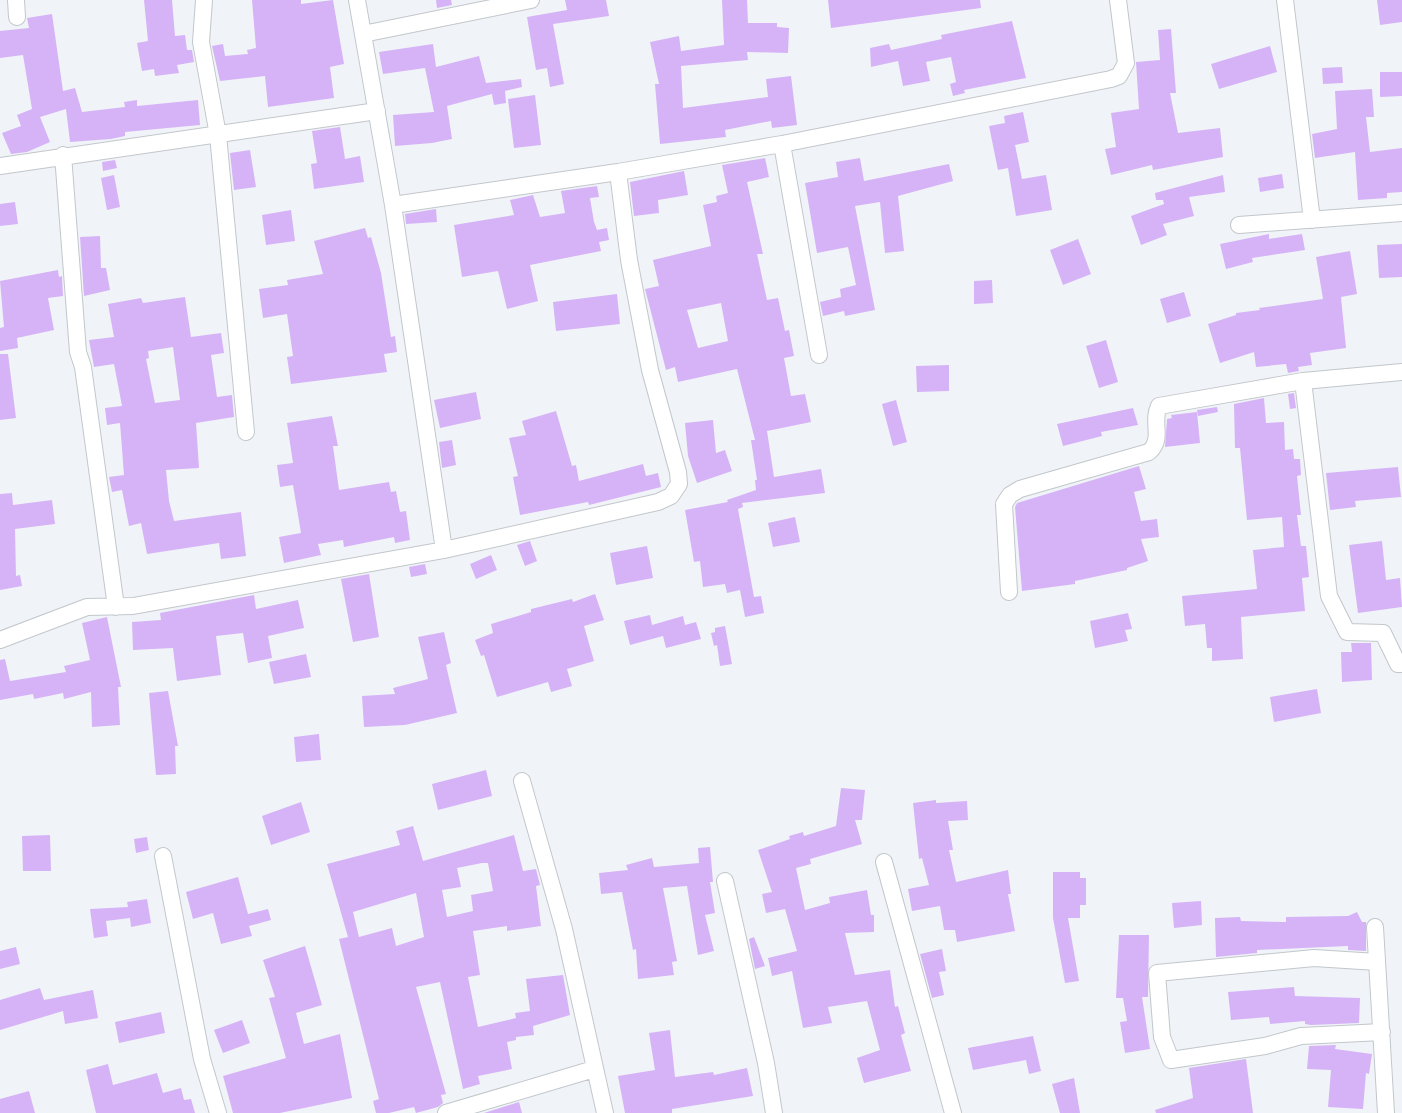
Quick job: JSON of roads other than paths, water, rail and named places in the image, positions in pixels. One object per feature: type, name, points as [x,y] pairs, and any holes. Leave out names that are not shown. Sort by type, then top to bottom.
[{"type":"street","points":[[16,0],[17,17]]},
{"type":"street","points":[[204,0],[201,42],[218,135],[246,432]]},
{"type":"street","points":[[357,0],[393,205],[444,550]]},
{"type":"street","points":[[363,34],[531,0]]},
{"type":"street","points":[[393,205],[618,172],[782,144],[1111,79],[1119,76],[1126,63],[1118,0]]},
{"type":"street","points":[[1285,0],[1312,220]]},
{"type":"street","points":[[0,166],[377,111]]},
{"type":"street","points":[[782,144],[819,355]]},
{"type":"street","points":[[63,155],[78,352],[83,367],[116,607]]},
{"type":"street","points":[[0,640],[87,607],[133,606],[444,550],[658,502],[671,496],[679,484],[650,370],[629,260],[618,172]]},
{"type":"street","points":[[1239,225],[1402,213]]},
{"type":"street","points":[[1009,592],[1004,504],[1010,495],[1020,489],[1149,452],[1156,446],[1158,437],[1155,415],[1159,406],[1303,381],[1402,372]]},
{"type":"street","points":[[1303,381],[1329,596],[1347,632],[1383,633],[1398,664],[1402,664]]},
{"type":"street","points":[[522,781],[564,928],[605,1113]]},
{"type":"street","points":[[163,856],[202,1059],[218,1113]]},
{"type":"street","points":[[884,862],[953,1113]]},
{"type":"street","points":[[725,881],[766,1063],[774,1113]]},
{"type":"street","points":[[1375,927],[1386,1113]]},
{"type":"street","points":[[1377,962],[1314,958],[1157,973],[1162,1037],[1171,1060],[1264,1046],[1301,1036],[1382,1032]]},
{"type":"street","points":[[446,1113],[594,1069]]}]
